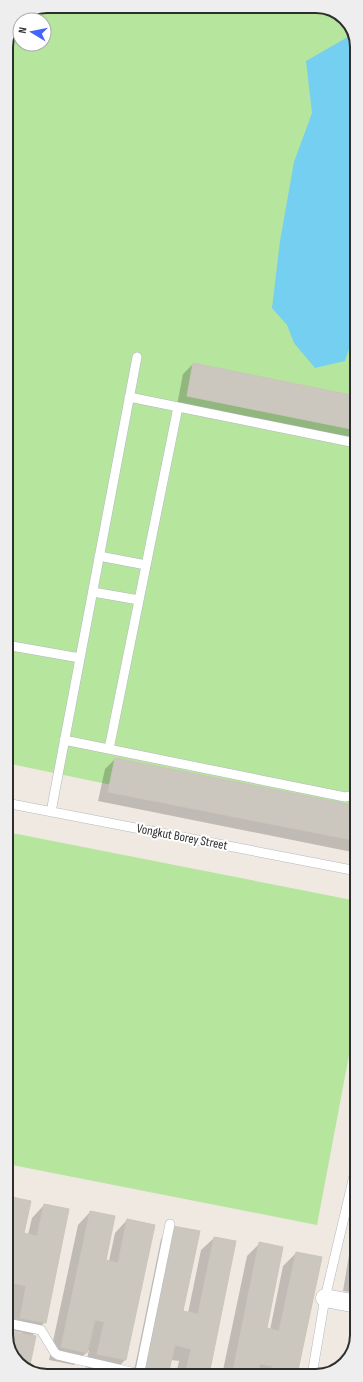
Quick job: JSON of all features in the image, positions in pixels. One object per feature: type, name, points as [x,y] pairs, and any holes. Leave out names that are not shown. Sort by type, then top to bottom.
[{"type":"street","points":[[325,1298],[350,1303]]},
{"type":"lane","points":[[51,812],[137,357]]},
{"type":"lane","points":[[129,397],[350,442]]},
{"type":"lane","points":[[110,749],[178,407]]},
{"type":"lane","points":[[99,556],[146,565]]},
{"type":"lane","points":[[93,592],[139,600]]},
{"type":"lane","points":[[13,646],[80,658]]},
{"type":"lane","points":[[64,740],[345,797],[350,797]]},
{"type":"lane","name":"Vongkut Borey Street","points":[[13,804],[350,870]]},
{"type":"lane","points":[[313,1369],[325,1298],[350,1193]]},
{"type":"lane","points":[[141,1369],[170,1224]]},
{"type":"lane","points":[[13,1324],[41,1330],[58,1355],[115,1369]]},
{"type":"green space","points":[[52,13],[319,13],[339,21],[347,34],[350,47],[350,835],[13,764],[13,52],[52,52]]},
{"type":"green space","points":[[13,833],[350,900],[350,1050],[317,1225],[13,1165]]},
{"type":"water","points":[[348,37],[350,47],[350,346],[345,361],[315,368],[294,343],[287,325],[272,308],[280,241],[294,162],[312,113],[306,61]]},
{"type":"building","points":[[193,363],[350,395],[350,429],[187,396]]},
{"type":"building","points":[[115,758],[350,805],[350,840],[108,792]]},
{"type":"building","points":[[13,1197],[31,1201],[24,1233],[37,1236],[44,1204],[69,1209],[46,1323],[20,1318],[26,1286],[13,1283]]},
{"type":"building","points":[[90,1211],[115,1216],[106,1260],[118,1263],[127,1219],[155,1225],[126,1360],[97,1354],[104,1322],[95,1320],[87,1353],[61,1347]]},
{"type":"building","points":[[173,1226],[200,1231],[183,1311],[198,1314],[214,1237],[236,1241],[210,1369],[186,1369],[191,1349],[175,1345],[169,1369],[143,1369]]},
{"type":"building","points":[[259,1242],[283,1247],[267,1328],[279,1331],[296,1252],[322,1257],[298,1369],[272,1369],[272,1366],[260,1364],[259,1369],[233,1369]]},
{"type":"building","points":[[13,1332],[36,1336],[30,1364],[24,1361],[20,1356],[14,1342]]}]
